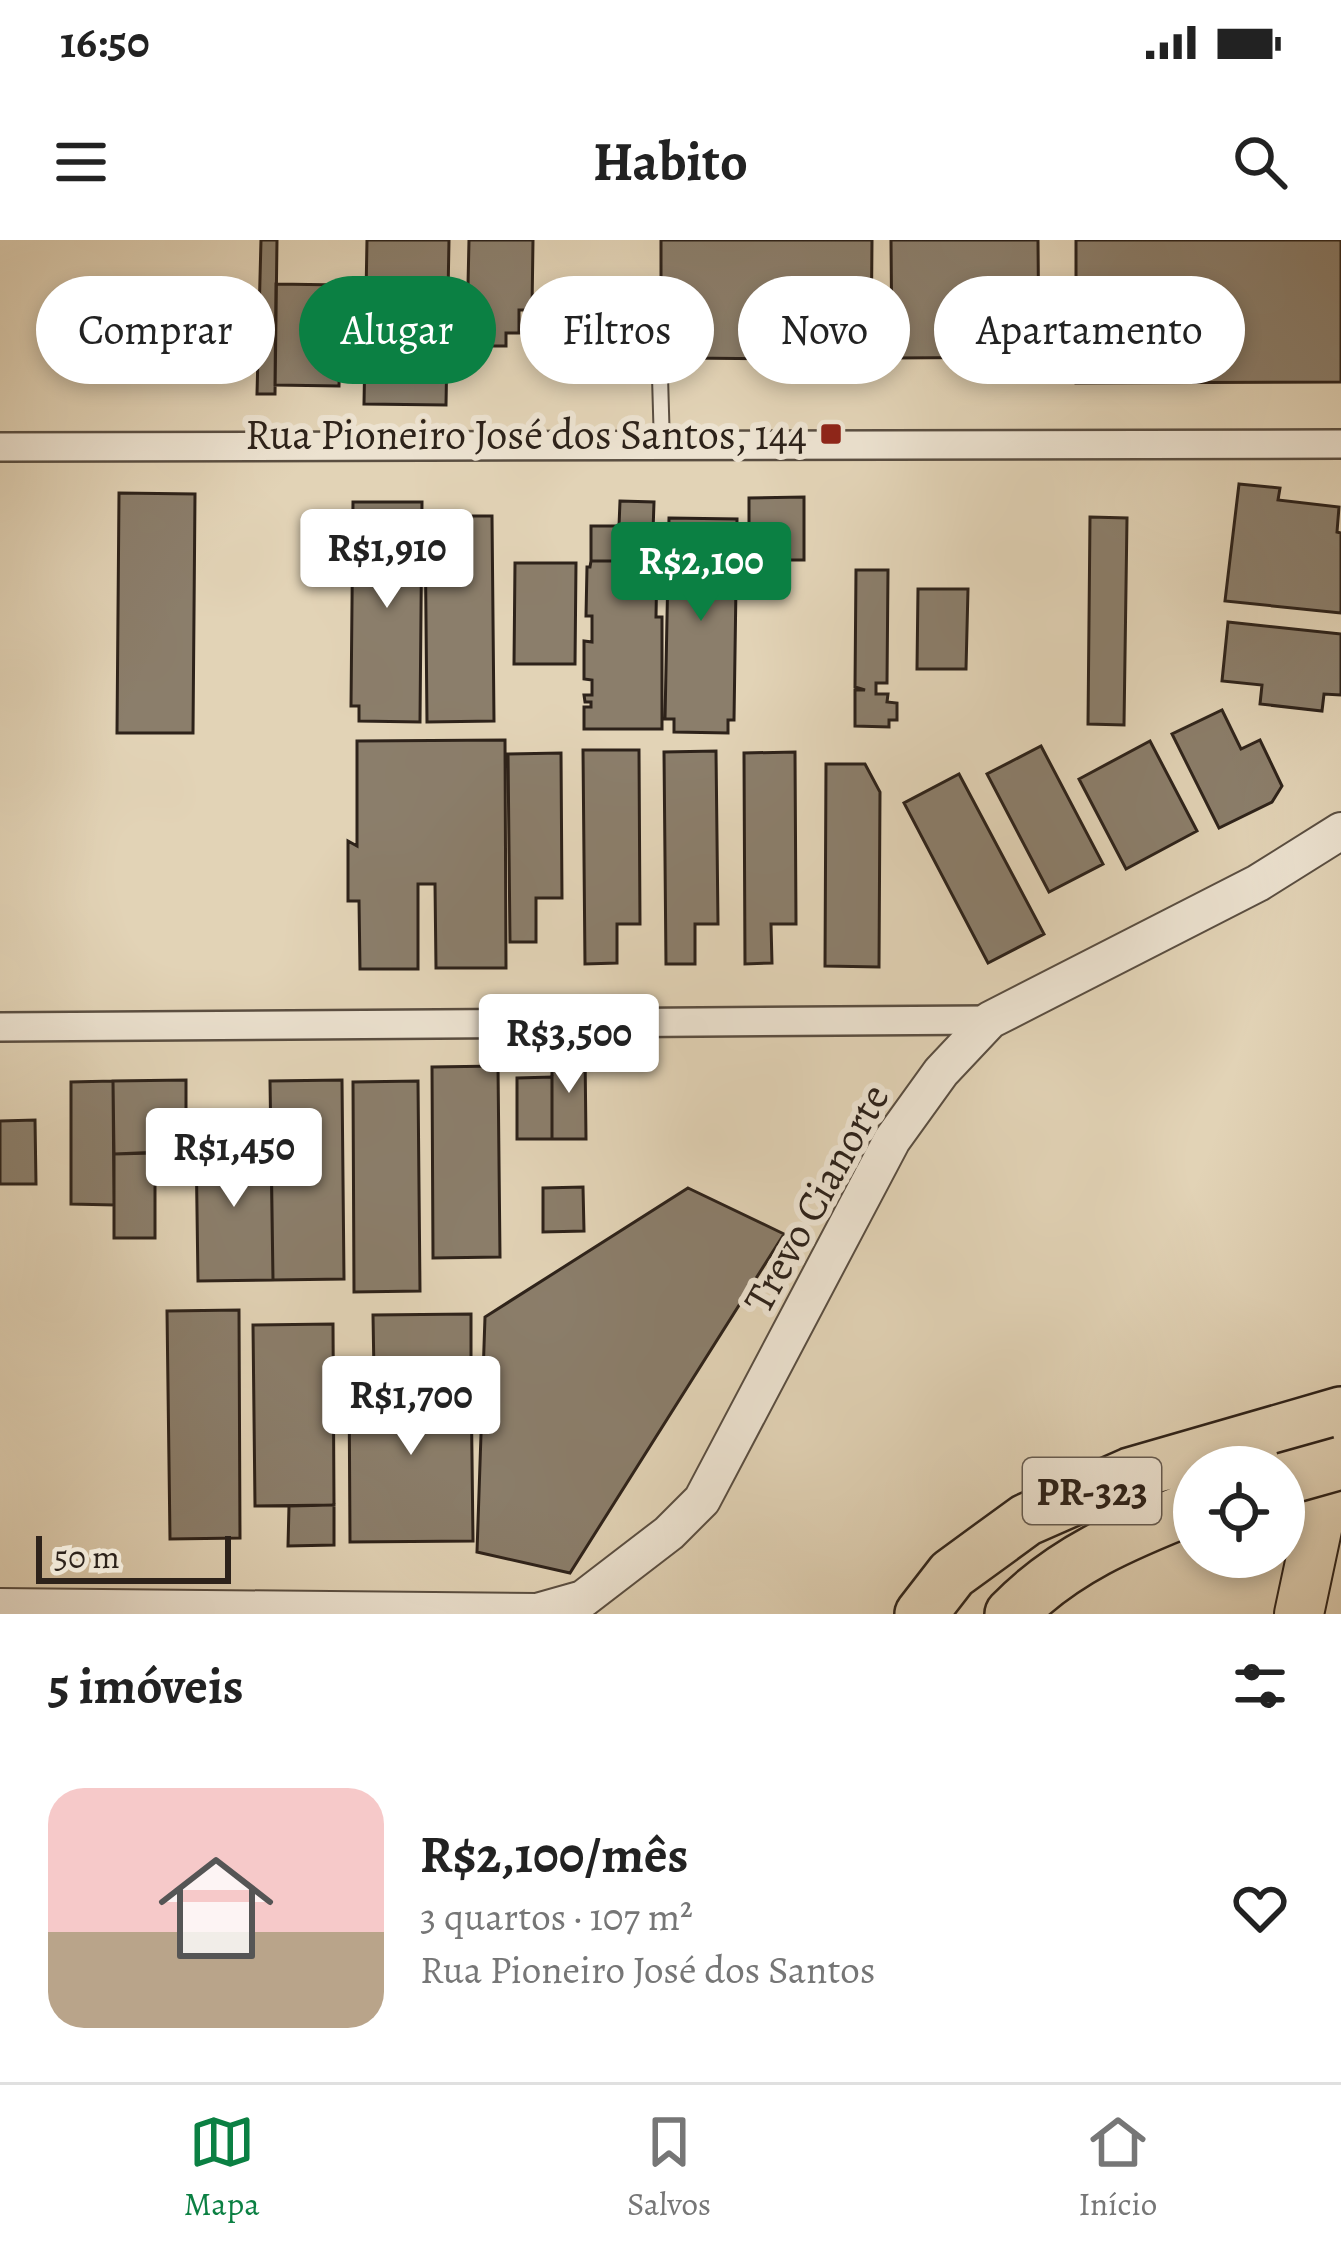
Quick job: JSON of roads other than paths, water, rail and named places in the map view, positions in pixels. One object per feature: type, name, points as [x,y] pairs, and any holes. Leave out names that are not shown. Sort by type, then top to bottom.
[{"type":"highway","name":"PR-323","points":[[921,1614],[952,1574],[1026,1520],[1130,1474],[1326,1418]]},
{"type":"highway","points":[[1299,1614],[1326,1418]]},
{"type":"highway","points":[[1305,1474],[1341,1463]]},
{"type":"highway","name":"PR-323","points":[[1011,1614],[1070,1563],[1173,1515]]},
{"type":"street","points":[[0,447],[1341,444]]},
{"type":"street","name":"Trevo Cianorte","points":[[576,1608],[702,1500],[892,1140],[941,1072],[990,1020],[1258,883],[1341,831]]},
{"type":"street","points":[[0,1027],[990,1020]]},
{"type":"street","points":[[0,1607],[537,1612],[576,1608]]},
{"type":"lane","points":[[660,384],[662,446]]},
{"type":"place","name":"Rua Pioneiro José dos Santos, 144","points":[[831,434]]}]
